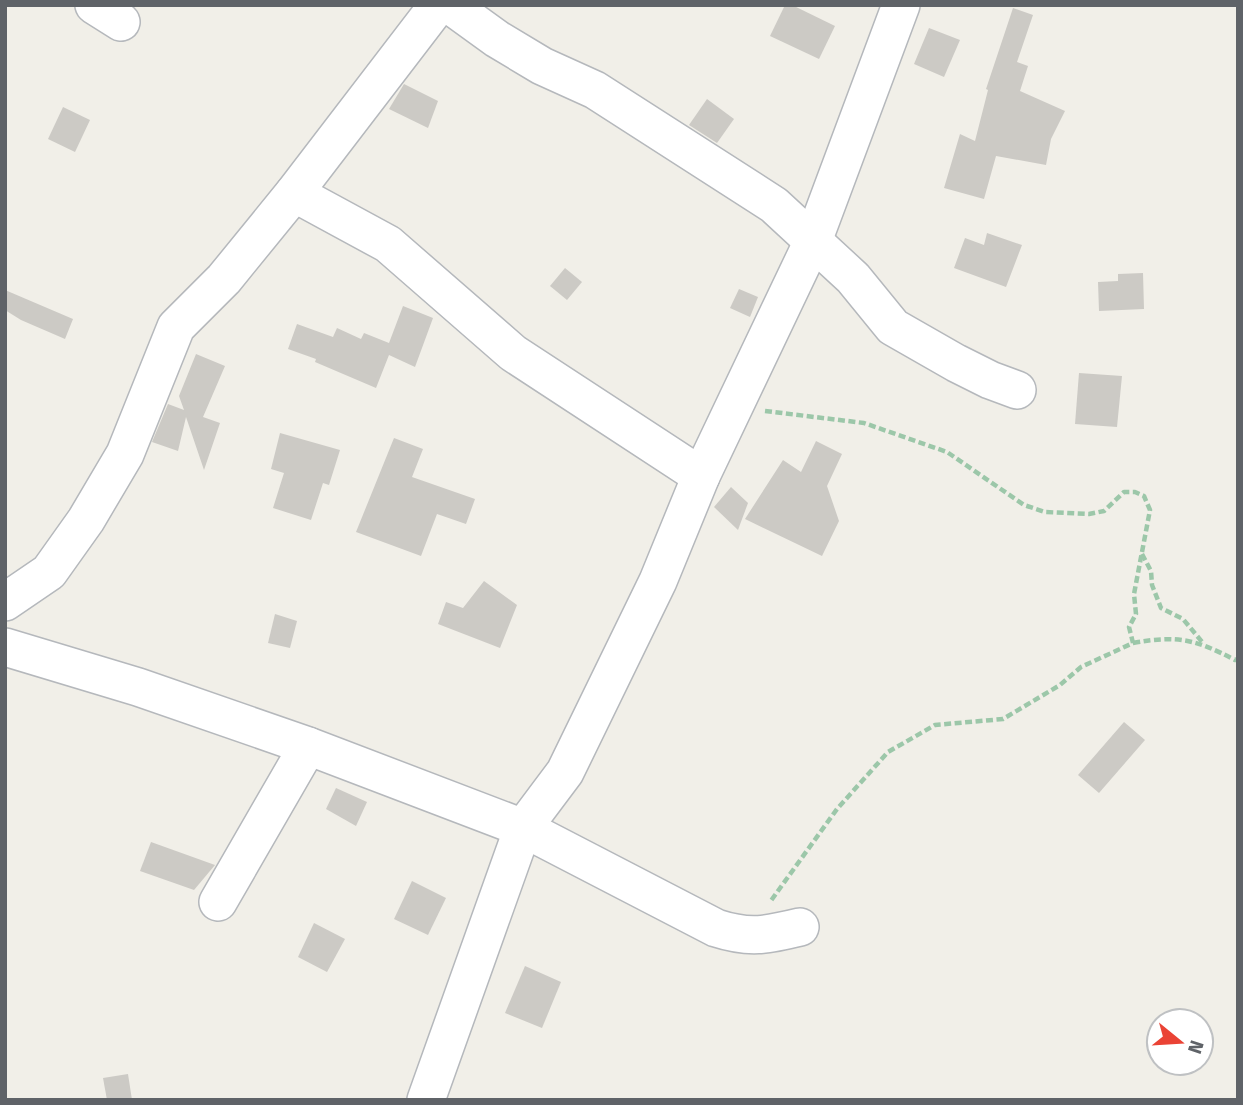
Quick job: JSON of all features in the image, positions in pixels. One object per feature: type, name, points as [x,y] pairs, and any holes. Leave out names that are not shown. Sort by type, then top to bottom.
[{"type":"street","points":[[5,602],[49,572],[86,520],[125,454],[176,327],[224,279],[439,5]]},
{"type":"street","points":[[450,5],[497,40],[542,66],[595,90],[774,205],[853,278],[893,327],[978,374],[1017,390]]},
{"type":"street","points":[[426,1100],[523,828],[565,772],[658,580],[701,476],[813,241],[901,5]]},
{"type":"street","points":[[294,192],[388,244],[513,354],[701,476]]},
{"type":"street","points":[[5,647],[138,687],[308,746],[523,828],[716,928],[746,936],[765,936],[800,926]]},
{"type":"street","points":[[218,902],[308,746]]},
{"type":"path","points":[[733,407],[864,423],[947,452],[1024,505],[1045,512],[1104,512],[1124,492],[1135,492],[1143,496],[1150,510],[1134,594],[1136,614],[1129,627],[1133,643]]},
{"type":"path","points":[[1142,553],[1151,571],[1152,585],[1161,608],[1183,619],[1203,643]]},
{"type":"path","points":[[746,936],[837,809],[888,751],[934,726],[1003,719],[1060,685],[1081,667],[1133,643],[1165,637],[1203,643],[1238,659]]},
{"type":"building","points":[[785,5],[792,5],[835,26],[819,59],[770,36]]},
{"type":"building","points":[[1013,8],[1033,15],[1017,62],[1028,66],[1020,91],[1065,111],[1051,139],[1046,165],[996,156],[984,199],[944,188],[960,134],[975,141],[988,90],[986,89]]},
{"type":"building","points":[[929,28],[960,40],[944,77],[914,64]]},
{"type":"building","points":[[404,84],[438,101],[428,128],[389,109]]},
{"type":"building","points":[[707,99],[734,119],[717,143],[689,125]]},
{"type":"building","points":[[63,107],[90,120],[75,152],[48,139]]},
{"type":"building","points":[[987,233],[1022,245],[1006,287],[954,268],[965,238],[984,245]]},
{"type":"building","points":[[565,268],[582,282],[567,300],[550,286]]},
{"type":"building","points":[[1143,273],[1144,309],[1099,311],[1098,282],[1118,281],[1118,274]]},
{"type":"building","points":[[739,289],[758,297],[750,317],[730,308]]},
{"type":"building","points":[[5,290],[73,319],[65,339],[5,310]]},
{"type":"building","points":[[403,306],[433,318],[415,367],[389,355],[376,388],[315,362],[316,359],[288,349],[297,324],[333,337],[337,328],[361,339],[364,333],[389,343]]},
{"type":"building","points":[[196,354],[225,366],[203,417],[220,423],[204,470],[186,417],[178,451],[152,442],[168,404],[184,410],[179,396]]},
{"type":"building","points":[[1079,373],[1122,376],[1117,427],[1075,424]]},
{"type":"building","points":[[280,433],[340,450],[329,485],[323,483],[311,520],[273,508],[284,473],[271,469]]},
{"type":"building","points":[[394,438],[423,449],[412,477],[475,499],[466,524],[437,514],[421,556],[356,532]]},
{"type":"building","points":[[816,441],[842,454],[827,486],[839,521],[822,556],[745,519],[783,460],[801,472]]},
{"type":"building","points":[[731,487],[748,503],[738,530],[714,507]]},
{"type":"building","points":[[484,581],[517,605],[500,648],[438,624],[446,602],[463,608]]},
{"type":"building","points":[[275,614],[297,621],[290,648],[268,643]]},
{"type":"building","points":[[1124,722],[1145,740],[1099,793],[1078,775]]},
{"type":"building","points":[[336,788],[367,802],[356,826],[326,809]]},
{"type":"building","points":[[151,842],[215,865],[194,890],[140,871]]},
{"type":"building","points":[[412,881],[446,898],[428,935],[394,919]]},
{"type":"building","points":[[314,923],[345,939],[327,972],[298,957]]},
{"type":"building","points":[[525,966],[561,982],[542,1028],[505,1013]]},
{"type":"building","points":[[128,1074],[132,1100],[107,1100],[103,1078]]}]
